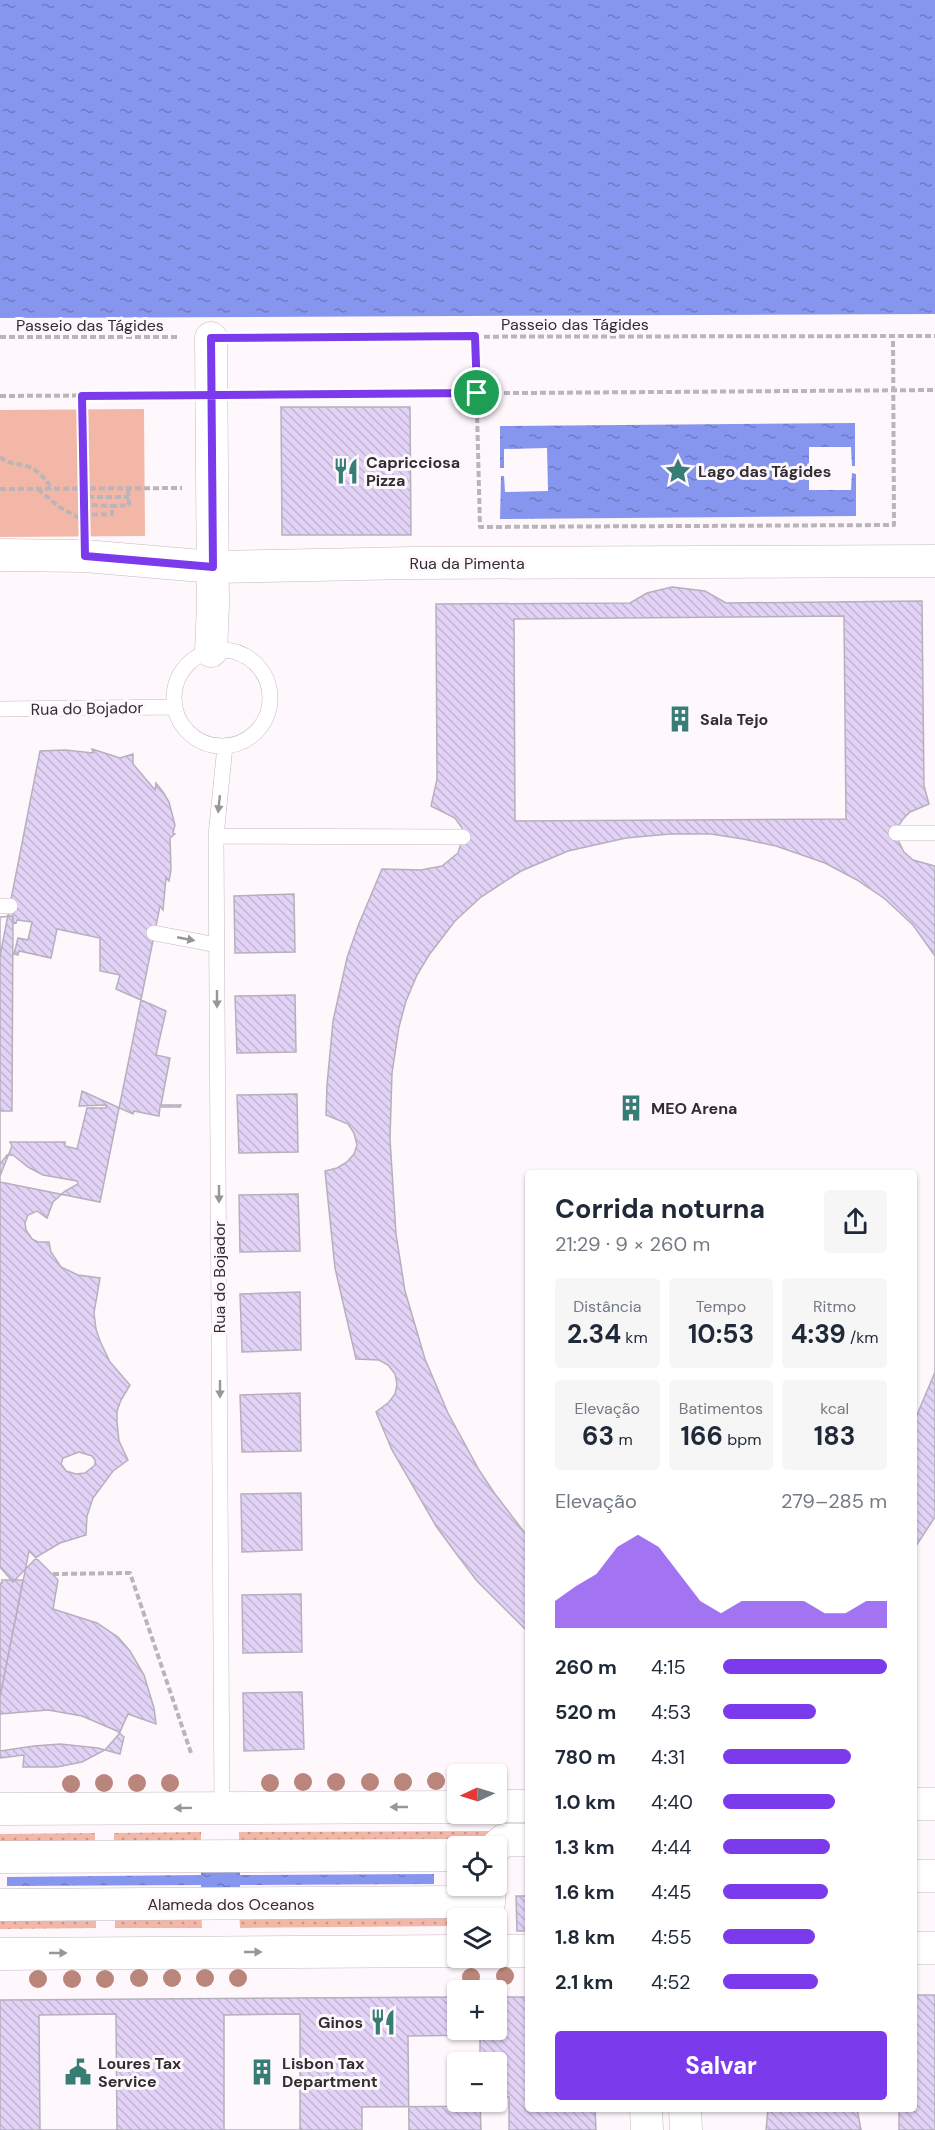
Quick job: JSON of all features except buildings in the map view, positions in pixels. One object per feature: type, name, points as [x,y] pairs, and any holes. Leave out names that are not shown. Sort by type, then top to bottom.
[{"type":"street","points":[[211,338],[213,567],[211,651]]},
{"type":"street","name":"Rua da Pimenta","points":[[0,555],[85,556],[213,567],[412,563],[935,561]]},
{"type":"street","points":[[917,1804],[935,1804]]},
{"type":"street","points":[[507,1806],[525,1806]]},
{"type":"street","points":[[0,1809],[447,1807]]},
{"type":"street","points":[[507,1840],[525,1840]]},
{"type":"street","points":[[0,1857],[447,1855]]},
{"type":"street","points":[[917,1876],[935,1876]]},
{"type":"street","name":"Alameda dos Oceanos","points":[[0,1905],[480,1897]]},
{"type":"street","points":[[917,1948],[935,1948]]},
{"type":"street","points":[[0,1954],[447,1951]]},
{"type":"street","points":[[507,1951],[525,1951]]},
{"type":"street","points":[[646,2112],[648,2130]]},
{"type":"street","points":[[685,2112],[687,2130]]},
{"type":"lane","points":[[226,650],[242,654],[255,663],[264,675],[269,690],[269,706],[264,721],[254,734],[240,742],[225,746],[208,744],[193,737],[181,724],[174,707],[174,690],[180,674],[193,659],[211,651],[226,650]]},
{"type":"lane","name":"Rua do Bojador","points":[[0,709],[174,707]]},
{"type":"lane","name":"Rua do Bojador","points":[[222,1808],[216,836],[225,746]]},
{"type":"lane","points":[[896,833],[935,833]]},
{"type":"lane","points":[[216,836],[464,837]]},
{"type":"lane","points":[[154,933],[217,945]]},
{"type":"path","points":[[475,336],[480,527],[894,525],[893,336]]},
{"type":"path","name":"Passeio das Tágides","points":[[0,337],[935,336]]},
{"type":"path","points":[[0,396],[935,390]]},
{"type":"path","points":[[82,396],[85,556]]},
{"type":"path","points":[[0,457],[7,462],[31,468],[44,477],[52,489]]},
{"type":"path","points":[[0,489],[212,488]]},
{"type":"path","points":[[38,489],[59,507],[83,518],[112,514],[112,506]]},
{"type":"path","points":[[92,506],[129,505],[128,489]]},
{"type":"path","points":[[88,497],[129,497]]},
{"type":"path","points":[[53,1574],[130,1573],[192,1753]]},
{"type":"shaded area","points":[[144,409],[145,536],[0,537],[0,410]]},
{"type":"shaded area","points":[[489,1831],[489,1836],[447,1836],[447,1847],[239,1851],[239,1832]]},
{"type":"shaded area","points":[[201,1832],[201,1852],[114,1852],[114,1833]]},
{"type":"shaded area","points":[[95,1833],[95,1852],[0,1853],[0,1834]]},
{"type":"shaded area","points":[[489,1907],[447,1908],[447,1926],[240,1928],[239,1909]]},
{"type":"shaded area","points":[[96,1909],[96,1928],[0,1929],[0,1910]]},
{"type":"shaded area","points":[[115,1909],[201,1909],[202,1928],[115,1928]]},
{"type":"water","points":[[0,0],[935,0],[935,314],[0,318]]},
{"type":"water","name":"Lago das Tágides","points":[[855,423],[855,466],[852,466],[851,447],[809,447],[809,490],[851,490],[852,473],[856,474],[856,516],[500,519],[501,476],[504,476],[505,492],[548,491],[547,448],[504,449],[504,468],[500,468],[500,426]]},
{"type":"water","points":[[201,1861],[239,1861],[240,1875],[434,1874],[434,1884],[240,1885],[240,1899],[202,1899],[201,1885],[7,1886],[7,1877],[201,1875]]},
{"type":"place","name":"Capricciosa Pizza","points":[[346,471]]},
{"type":"place","name":"Lago das Tágides","points":[[678,471]]},
{"type":"place","name":"Sala Tejo","points":[[680,719]]},
{"type":"place","name":"MEO Arena","points":[[631,1108]]},
{"type":"place","name":"Ginos","points":[[383,2022]]},
{"type":"place","name":"Loures Tax Service","points":[[78,2072]]},
{"type":"place","name":"Lisbon Tax Department","points":[[262,2072]]},
{"type":"route","points":[[477,393],[388,394],[300,394],[212,395],[147,395],[82,396],[85,556],[213,567],[212,395],[211,338],[475,336],[477,393]]}]
